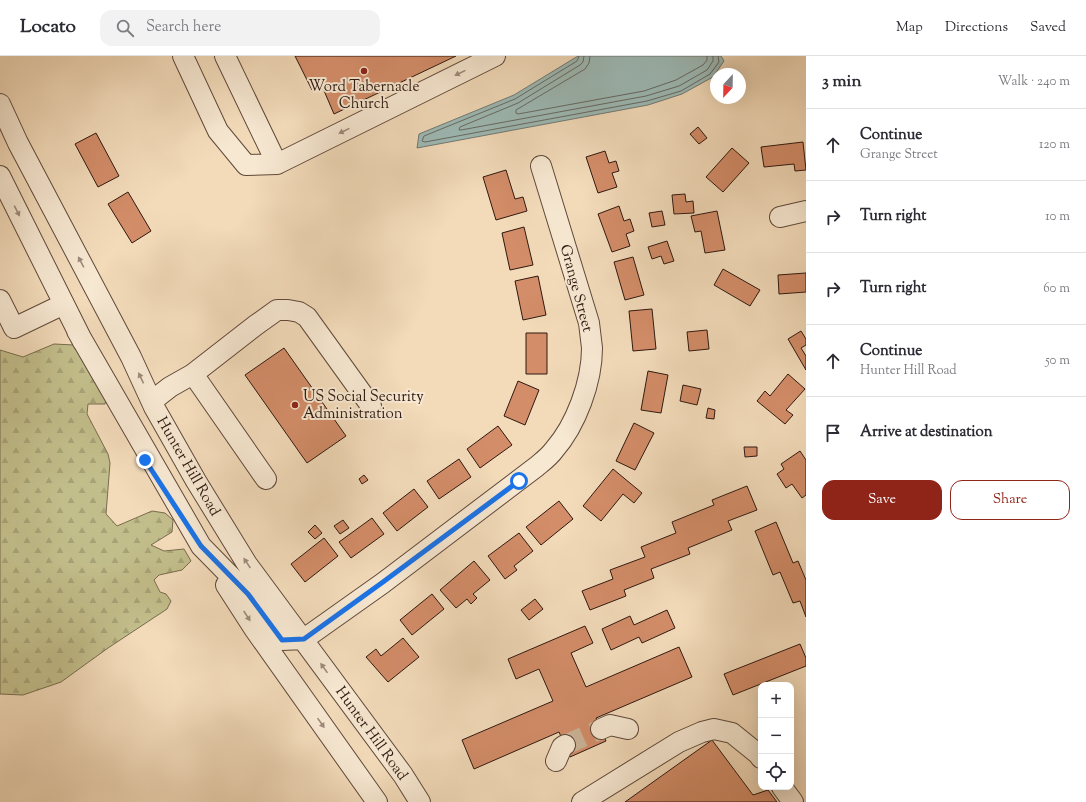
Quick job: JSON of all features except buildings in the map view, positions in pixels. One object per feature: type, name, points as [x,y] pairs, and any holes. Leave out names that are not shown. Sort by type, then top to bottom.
[{"type":"street","points":[[182,56],[218,130],[246,165],[277,164],[495,56]]},
{"type":"street","points":[[224,56],[277,164]]},
{"type":"street","name":"Hunter Hill Road","points":[[0,104],[18,143],[131,357],[152,401],[196,481],[247,564],[304,639],[403,775],[420,802]]},
{"type":"street","name":"Grange Street","points":[[304,639],[383,582],[536,467],[554,451],[577,412],[585,392],[589,371],[592,348],[589,323],[541,166]]},
{"type":"street","points":[[0,176],[77,331],[201,546],[255,630],[377,802]]},
{"type":"street","points":[[780,217],[806,211]]},
{"type":"street","points":[[0,300],[14,328],[64,304]]},
{"type":"street","points":[[152,401],[170,387],[193,374],[277,310],[294,311],[307,317],[370,406]]},
{"type":"street","points":[[193,374],[266,479]]},
{"type":"street","points":[[201,546],[248,594],[282,640],[304,639]]},
{"type":"street","points":[[601,729],[610,726],[628,729]]},
{"type":"street","points":[[592,799],[679,742],[702,732],[714,729],[732,733],[758,754]]},
{"type":"street","points":[[784,790],[793,802]]},
{"type":"green space","points":[[54,344],[74,345],[108,392],[105,404],[88,404],[87,414],[108,454],[110,463],[106,514],[117,526],[152,511],[165,513],[173,520],[172,532],[151,545],[164,551],[184,549],[191,561],[182,570],[159,575],[154,580],[160,592],[166,594],[171,601],[167,609],[108,648],[61,682],[23,695],[0,694],[0,350],[23,357]]},
{"type":"water","points":[[578,56],[721,56],[724,61],[719,68],[710,68],[710,79],[682,94],[648,105],[417,148],[419,134],[514,95]]},
{"type":"tunnel","points":[[565,745],[601,729]]},
{"type":"place","name":"Word Tabernacle Church","points":[[364,71]]},
{"type":"place","name":"US Social Security Administration","points":[[295,405]]},
{"type":"route","points":[[145,460],[201,546],[248,594],[282,640],[304,639],[519,481]]}]
